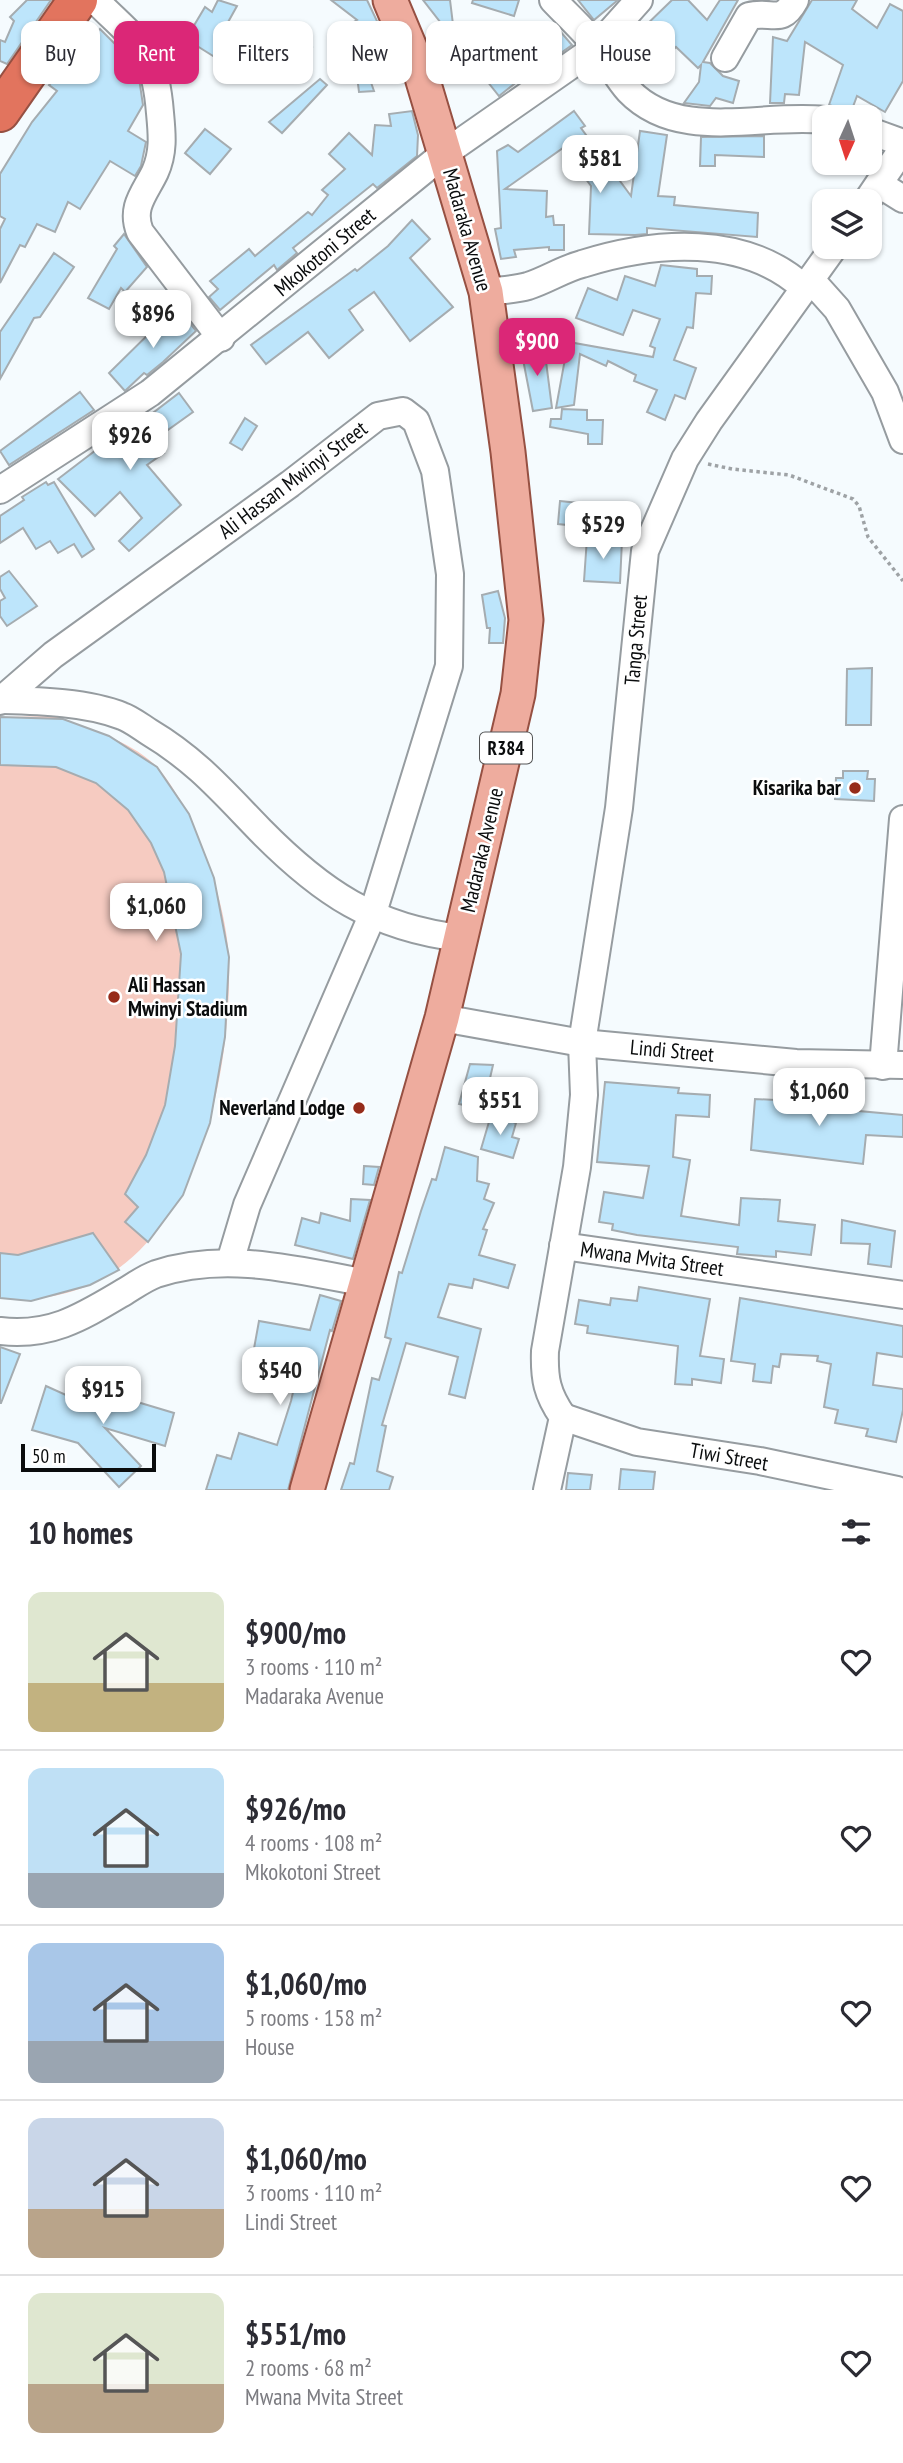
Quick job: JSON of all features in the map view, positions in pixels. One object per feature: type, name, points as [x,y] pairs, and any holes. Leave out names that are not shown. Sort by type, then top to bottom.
[{"type":"highway","points":[[5,95],[78,0]]},
{"type":"main road","name":"Madaraka Avenue","points":[[307,1490],[442,1018],[518,694],[526,620],[508,452],[485,292],[421,74],[390,0]]},
{"type":"street","points":[[95,0],[147,52],[159,85],[161,152],[136,208],[135,219],[141,232],[221,338]]},
{"type":"street","points":[[553,0],[576,25]]},
{"type":"street","name":"Mkokotoni Street","points":[[620,21],[639,0]]},
{"type":"street","points":[[725,58],[749,16],[781,16],[786,14],[795,0]]},
{"type":"street","name":"Mkokotoni Street","points":[[0,490],[150,393],[221,338],[445,153],[576,62]]},
{"type":"street","points":[[624,84],[652,108],[668,116],[713,121],[812,119]]},
{"type":"street","points":[[876,189],[903,145],[882,136]]},
{"type":"street","points":[[882,195],[903,199]]},
{"type":"street","points":[[485,292],[526,286],[582,264],[663,249],[702,246],[749,254],[827,294],[885,392],[903,440]]},
{"type":"street","name":"Tanga Street","points":[[582,1043],[620,808],[645,551],[685,459],[709,421],[826,259]]},
{"type":"street","name":"Ali Hassan Mwinyi Street","points":[[0,701],[53,655],[268,500],[378,416],[390,412],[410,415],[422,434],[435,471],[450,574],[449,666],[372,916],[247,1205],[230,1262]]},
{"type":"street","name":"Ali Hassan Mwinyi Street","points":[[0,701],[49,701],[122,715],[181,751],[324,890],[372,916],[422,933],[461,938]]},
{"type":"street","points":[[893,1066],[903,819]]},
{"type":"street","name":"Lindi Street","points":[[442,1018],[582,1043],[796,1063],[893,1066]]},
{"type":"street","name":"Mwana Mvita Street","points":[[582,1043],[584,1095],[577,1167],[563,1246],[903,1295]]},
{"type":"street","points":[[547,1490],[563,1417],[548,1396],[544,1378],[545,1351],[563,1246]]},
{"type":"street","points":[[0,1331],[43,1330],[70,1324],[153,1275],[189,1265],[230,1262],[366,1283]]},
{"type":"street","name":"Tiwi Street","points":[[563,1417],[637,1442],[760,1461],[892,1489]]},
{"type":"path","points":[[685,459],[732,469],[789,475],[853,499],[859,506],[868,537],[903,581]]},
{"type":"shaded area","name":"Ali Hassan Mwinyi Stadium","points":[[55,716],[123,743],[148,759],[172,786],[207,859],[222,912],[229,959],[227,1015],[220,1074],[206,1133],[184,1188],[153,1236],[113,1272],[62,1294],[0,1298],[0,717]]},
{"type":"building","points":[[27,0],[51,0],[37,21],[21,21],[21,44],[7,64],[0,61],[0,40],[5,42],[14,21],[10,17]]},
{"type":"building","points":[[218,0],[237,6],[229,21],[213,21],[213,56],[199,47],[199,21],[197,21],[205,7],[212,12]]},
{"type":"building","points":[[331,0],[367,0],[377,21],[357,20]]},
{"type":"building","points":[[423,0],[450,0],[453,21],[439,21]]},
{"type":"building","points":[[473,0],[519,0],[514,16],[472,3]]},
{"type":"building","points":[[578,0],[618,0],[594,20]]},
{"type":"building","points":[[672,0],[688,0],[707,20],[720,0],[738,0],[703,62],[710,63],[723,76],[739,81],[733,103],[716,98],[710,106],[684,103],[699,82],[701,65],[698,68],[675,48],[675,21],[650,21]]},
{"type":"building","points":[[812,0],[857,0],[852,9],[877,28],[890,4],[903,11],[903,81],[885,112],[882,105],[873,105],[857,96],[854,105],[829,105],[843,65],[805,42],[799,95],[785,94],[784,103],[770,103],[773,37],[787,41]]},
{"type":"building","points":[[100,29],[114,43],[114,84],[140,84],[143,105],[128,131],[146,142],[141,166],[135,176],[110,161],[80,209],[68,202],[55,232],[37,224],[25,247],[20,245],[0,283],[0,229],[5,219],[0,216],[0,174],[32,122],[57,91],[49,85],[100,84]]},
{"type":"building","points":[[562,33],[572,45],[562,52]]},
{"type":"building","points":[[320,79],[327,85],[282,133],[269,122]]},
{"type":"building","points":[[358,84],[372,84],[374,91],[359,92]]},
{"type":"building","points":[[489,84],[514,84],[499,96]]},
{"type":"building","points":[[412,111],[418,135],[417,156],[377,188],[373,184],[293,248],[297,253],[277,270],[274,265],[220,310],[209,297],[218,289],[210,281],[249,249],[255,256],[308,212],[312,215],[328,195],[322,190],[345,169],[329,154],[349,133],[372,155],[375,125],[391,126],[389,114]]},
{"type":"building","points":[[574,111],[585,126],[581,128],[631,196],[640,131],[667,135],[658,196],[675,197],[674,205],[758,213],[757,237],[647,228],[647,234],[589,234],[591,186],[563,148],[505,189],[547,191],[546,217],[553,216],[554,225],[564,225],[564,250],[549,250],[549,247],[514,250],[516,257],[501,259],[495,229],[501,228],[497,151],[508,145],[518,152]]},
{"type":"building","points":[[205,129],[231,149],[210,174],[185,153]]},
{"type":"building","points":[[764,136],[764,157],[715,155],[715,166],[700,166],[701,137]]},
{"type":"building","points":[[412,220],[430,239],[410,258],[453,307],[410,341],[374,292],[349,310],[363,330],[329,358],[308,332],[266,364],[251,345],[355,269],[357,271],[388,246]]},
{"type":"building","points":[[124,234],[147,267],[125,292],[121,288],[109,309],[88,298],[117,249],[114,246]]},
{"type":"building","points":[[54,253],[74,267],[40,317],[34,318],[0,379],[0,332]]},
{"type":"building","points":[[661,265],[697,269],[697,276],[712,276],[711,294],[696,293],[693,328],[687,327],[674,360],[696,368],[685,399],[675,395],[665,420],[647,412],[657,390],[634,381],[636,375],[608,361],[606,366],[580,354],[574,405],[556,408],[567,348],[562,345],[563,341],[653,357],[655,348],[650,346],[660,319],[633,310],[623,335],[576,318],[588,288],[617,300],[625,276],[655,286]]},
{"type":"building","points":[[181,312],[196,331],[163,362],[147,375],[144,373],[125,391],[109,373],[168,315],[172,320]]},
{"type":"building","points":[[544,346],[552,408],[533,411],[521,349]]},
{"type":"building","points":[[80,392],[94,410],[9,465],[0,451]]},
{"type":"building","points":[[179,393],[193,412],[154,440],[164,453],[147,465],[181,505],[129,551],[119,541],[142,518],[120,492],[95,516],[58,479],[117,434],[120,438]]},
{"type":"building","points":[[562,409],[587,410],[587,420],[603,420],[602,444],[588,444],[588,434],[550,427],[551,419],[561,419]]},
{"type":"building","points":[[245,418],[257,426],[242,450],[230,443]]},
{"type":"building","points":[[46,482],[48,485],[54,482],[94,549],[82,557],[74,544],[58,553],[50,541],[36,549],[23,528],[0,543],[0,516],[24,500],[22,497]]},
{"type":"building","points":[[560,501],[578,503],[576,526],[558,524]]},
{"type":"building","points":[[587,538],[622,540],[620,583],[584,581]]},
{"type":"building","points":[[9,571],[37,606],[7,626],[0,616],[0,601],[5,598],[0,589],[0,577]]},
{"type":"building","points":[[498,591],[505,618],[503,643],[489,643],[490,628],[487,628],[482,595]]},
{"type":"building","points":[[872,668],[871,725],[846,725],[847,669]]},
{"type":"building","points":[[0,717],[63,719],[109,736],[157,767],[189,814],[214,878],[229,957],[225,1037],[210,1123],[183,1195],[148,1242],[125,1222],[138,1207],[125,1194],[146,1155],[165,1105],[175,1046],[181,954],[164,872],[151,843],[128,810],[96,783],[56,767],[0,765]]},
{"type":"building","points":[[843,771],[868,771],[867,779],[875,779],[874,801],[835,799],[836,778],[843,778]]},
{"type":"building","points":[[470,1064],[493,1065],[483,1109],[459,1104]]},
{"type":"building","points":[[605,1082],[679,1088],[678,1093],[710,1095],[709,1117],[676,1115],[673,1157],[690,1160],[681,1216],[739,1225],[741,1198],[780,1200],[778,1221],[815,1225],[811,1255],[776,1251],[776,1257],[737,1254],[738,1247],[637,1235],[612,1230],[613,1224],[599,1222],[604,1192],[643,1198],[649,1166],[597,1162]]},
{"type":"building","points":[[793,1095],[859,1100],[859,1111],[903,1115],[903,1137],[866,1135],[863,1164],[751,1150],[755,1099],[793,1101]]},
{"type":"building","points":[[491,1115],[516,1123],[512,1137],[519,1139],[513,1158],[481,1149]]},
{"type":"building","points":[[445,1147],[478,1157],[477,1181],[489,1184],[484,1199],[494,1203],[483,1229],[487,1230],[479,1255],[515,1265],[508,1288],[474,1279],[472,1288],[449,1284],[438,1317],[481,1329],[465,1398],[449,1394],[458,1357],[406,1343],[382,1425],[386,1426],[377,1471],[393,1477],[389,1490],[341,1490],[350,1463],[354,1464],[372,1378],[379,1380],[391,1339],[385,1337],[399,1272],[402,1273],[432,1179],[436,1180]]},
{"type":"building","points":[[364,1166],[379,1167],[374,1185],[363,1184]]},
{"type":"building","points":[[351,1199],[370,1200],[353,1259],[295,1245],[302,1218],[319,1223],[321,1213],[350,1221]]},
{"type":"building","points":[[842,1220],[895,1231],[891,1267],[868,1264],[870,1244],[841,1243]]},
{"type":"building","points":[[93,1233],[119,1270],[90,1285],[31,1301],[0,1298],[0,1253],[18,1255]]},
{"type":"building","points":[[639,1287],[710,1299],[700,1356],[724,1359],[721,1383],[692,1379],[692,1385],[675,1384],[678,1346],[587,1333],[588,1326],[575,1324],[579,1300],[610,1305],[611,1298],[637,1301]]},
{"type":"building","points":[[320,1295],[341,1301],[332,1331],[330,1330],[288,1490],[206,1490],[217,1455],[231,1459],[239,1433],[277,1445],[291,1401],[300,1362],[253,1354],[259,1321],[310,1330]]},
{"type":"building","points":[[740,1298],[903,1326],[903,1357],[877,1353],[873,1385],[903,1389],[903,1410],[896,1442],[866,1436],[868,1429],[835,1423],[838,1410],[824,1407],[831,1364],[817,1361],[818,1356],[781,1354],[779,1367],[773,1366],[771,1383],[753,1381],[755,1364],[731,1361]]},
{"type":"building","points":[[0,1347],[20,1354],[1,1403],[0,1403]]},
{"type":"building","points":[[46,1386],[79,1401],[84,1386],[174,1413],[165,1446],[105,1428],[141,1466],[119,1487],[78,1443],[32,1430]]},
{"type":"building","points":[[621,1469],[655,1472],[653,1490],[619,1490]]},
{"type":"building","points":[[568,1473],[592,1475],[590,1490],[566,1490]]},
{"type":"place","name":"Kisarika bar","points":[[855,788]]},
{"type":"place","name":"Ali Hassan Mwinyi Stadium","points":[[114,997]]},
{"type":"place","name":"Neverland Lodge","points":[[359,1108]]}]
